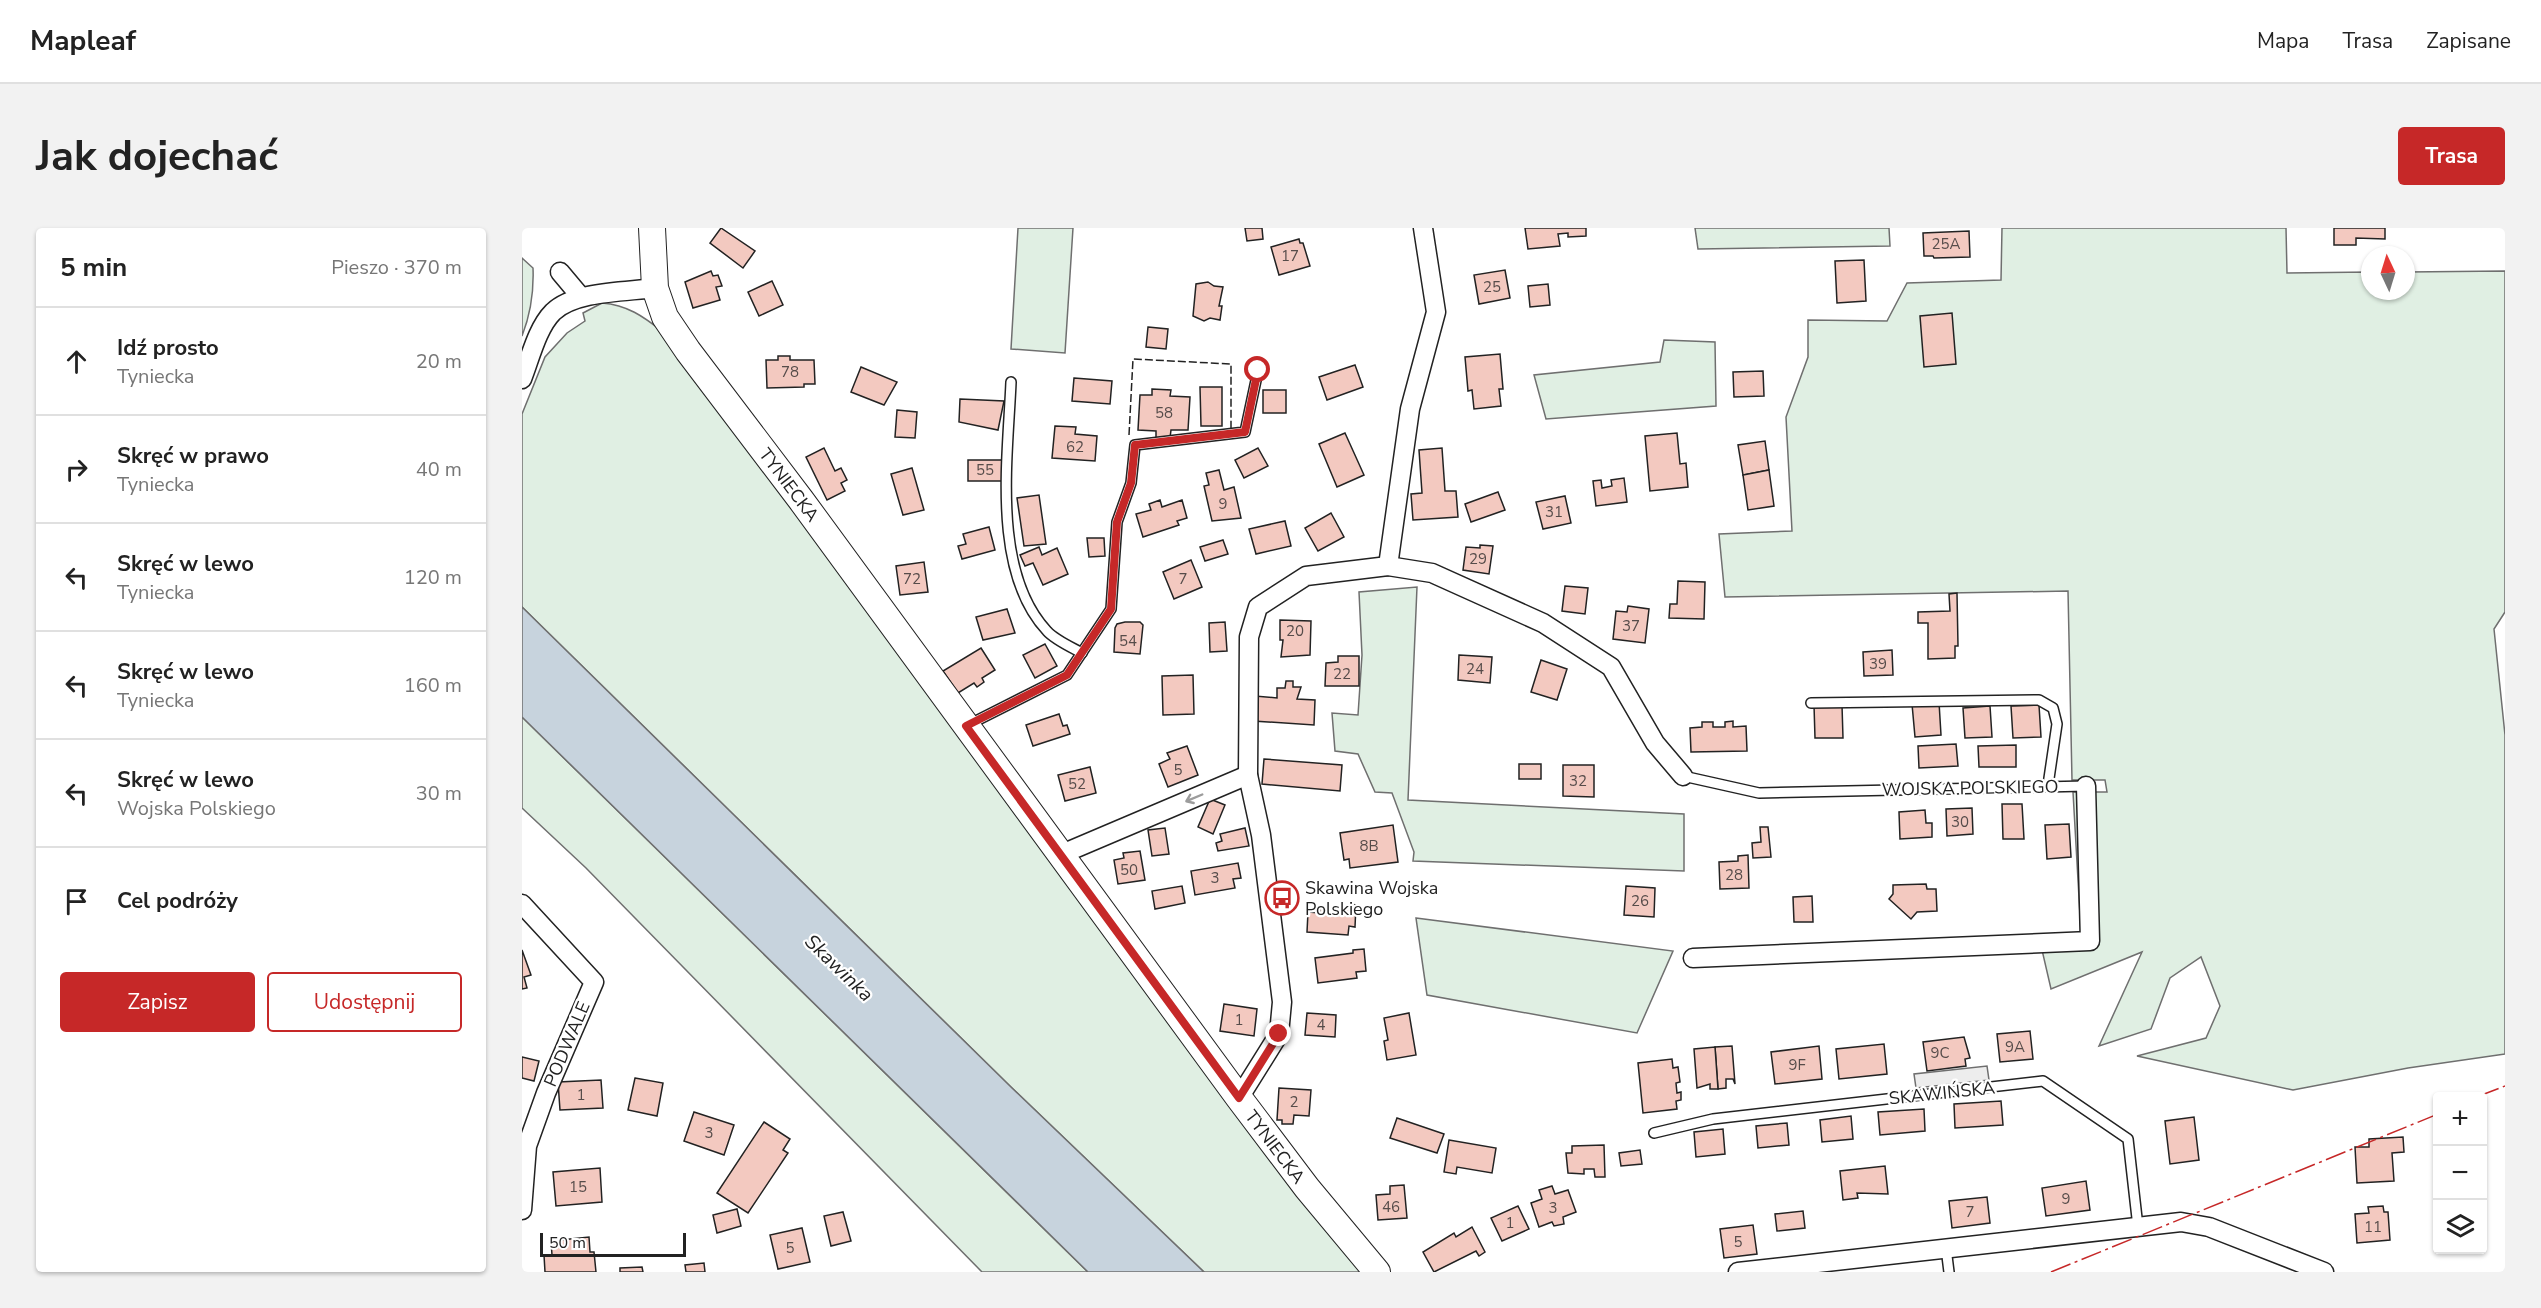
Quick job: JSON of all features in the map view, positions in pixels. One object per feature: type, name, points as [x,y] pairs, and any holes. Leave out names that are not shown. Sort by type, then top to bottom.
[{"type":"street","name":"TYNIECKA","points":[[652,228],[655,288],[665,316],[688,351],[801,500],[1306,1188],[1377,1272]]},
{"type":"street","points":[[1388,566],[1410,409],[1436,312],[1423,228]]},
{"type":"street","points":[[560,272],[581,297]]},
{"type":"street","points":[[522,379],[552,313],[581,297],[655,288]]},
{"type":"street","name":"WOJSKA POLSKIEGO","points":[[1239,1098],[1279,1034],[1282,1002],[1261,835],[1248,775],[1250,637],[1258,607],[1306,576],[1388,566],[1432,573],[1543,623],[1611,667],[1655,743],[1683,776]]},
{"type":"street","points":[[1062,854],[1248,775]]},
{"type":"street","name":"WOJSKA POLSKIEGO","points":[[1693,958],[2090,941],[2086,786]]},
{"type":"street","name":"PODWALE","points":[[522,904],[594,982],[546,1093],[527,1146],[522,1210]]},
{"type":"street","points":[[1738,1272],[2181,1222],[2209,1227],[2324,1272]]},
{"type":"lane","points":[[966,726],[1067,675],[1111,609],[1117,522],[1131,483],[1135,445],[1245,432],[1258,370]]},
{"type":"lane","points":[[1011,382],[1006,507],[1013,559],[1028,606],[1048,633],[1082,653]]},
{"type":"lane","points":[[1811,703],[2039,700],[2053,708],[2057,723],[2048,785]]},
{"type":"lane","name":"WOJSKA POLSKIEGO","points":[[1683,776],[1759,793],[2048,785],[2086,786]]},
{"type":"lane","name":"SKAWIŃSKA","points":[[1654,1133],[1713,1119],[2043,1081],[2128,1139],[2138,1227]]},
{"type":"lane","points":[[1946,1247],[1949,1272]]},
{"type":"green space","points":[[1018,228],[1073,228],[1065,353],[1011,349]]},
{"type":"green space","points":[[1695,228],[1889,228],[1890,246],[1698,249]]},
{"type":"green space","points":[[2002,228],[2286,228],[2287,273],[2361,272],[2361,300],[2415,300],[2415,272],[2505,271],[2505,612],[2494,629],[2505,735],[2505,1054],[2408,1068],[2293,1090],[2137,1056],[2206,1038],[2220,1006],[2201,957],[2170,978],[2151,1029],[2099,1046],[2142,952],[2051,989],[2039,937],[2081,933],[2073,792],[2107,792],[2105,780],[2072,780],[2068,591],[1725,597],[1719,534],[1792,531],[1786,417],[1808,357],[1808,320],[1887,321],[1907,283],[2001,280]]},
{"type":"green space","points":[[522,258],[533,268],[533,277],[530,311],[522,336]]},
{"type":"green space","points":[[602,303],[634,312],[663,332],[1366,1272],[1204,1272],[1012,1088],[522,607],[522,414],[545,357],[567,333],[585,321],[583,313]]},
{"type":"green space","points":[[1664,340],[1715,342],[1716,406],[1546,419],[1534,375],[1660,362]]},
{"type":"green space","points":[[1417,587],[1408,800],[1684,814],[1684,871],[1413,861],[1414,852],[1392,793],[1375,792],[1358,754],[1335,751],[1332,713],[1358,715],[1362,655],[1359,592]]},
{"type":"green space","points":[[522,717],[1088,1272],[982,1272],[586,868],[522,808]]},
{"type":"green space","points":[[1416,918],[1673,951],[1637,1033],[1427,995]]},
{"type":"shaded area","points":[[1987,1066],[1989,1080],[1916,1088],[1914,1074]]},
{"type":"water","name":"Skawinka","points":[[522,607],[1012,1088],[1204,1272],[1088,1272],[522,717]]},
{"type":"building","points":[[721,228],[755,251],[743,268],[710,243]]},
{"type":"building","points":[[1245,228],[1262,228],[1263,239],[1247,241]]},
{"type":"building","points":[[1525,228],[1586,228],[1586,236],[1568,237],[1568,233],[1558,234],[1560,246],[1528,249]]},
{"type":"building","points":[[2334,228],[2385,228],[2385,239],[2356,238],[2356,245],[2334,245]]},
{"type":"building","points":[[1969,231],[1970,257],[1924,256],[1923,233]]},
{"type":"building","points":[[1299,239],[1300,243],[1303,243],[1310,266],[1279,275],[1271,247]]},
{"type":"building","points":[[1864,260],[1866,301],[1837,303],[1835,261]]},
{"type":"building","points":[[1505,270],[1510,298],[1479,304],[1474,275]]},
{"type":"building","points":[[711,271],[713,276],[718,275],[722,286],[716,287],[720,300],[693,308],[685,282]]},
{"type":"building","points":[[772,281],[783,305],[759,316],[748,292]]},
{"type":"building","points":[[1208,282],[1214,286],[1223,287],[1219,306],[1222,306],[1220,320],[1210,318],[1204,321],[1193,316],[1196,284]]},
{"type":"building","points":[[1548,284],[1550,305],[1530,307],[1528,286]]},
{"type":"building","points":[[1952,313],[1956,364],[1924,367],[1920,316]]},
{"type":"building","points":[[1148,327],[1168,329],[1166,349],[1146,347]]},
{"type":"building","points":[[1500,354],[1503,389],[1499,389],[1501,406],[1474,409],[1472,390],[1468,391],[1465,357]]},
{"type":"building","points":[[778,356],[790,356],[790,360],[814,360],[815,384],[804,384],[804,387],[767,388],[766,360],[778,360]]},
{"type":"building","points":[[1355,365],[1363,387],[1327,400],[1319,377]]},
{"type":"building","points":[[861,367],[897,382],[884,405],[851,392]]},
{"type":"building","points":[[1763,371],[1764,396],[1734,397],[1733,372]]},
{"type":"building","points":[[1074,378],[1112,381],[1110,404],[1072,401]]},
{"type":"building","points":[[1200,387],[1222,387],[1222,426],[1201,426]]},
{"type":"building","points":[[1152,389],[1171,390],[1170,396],[1190,397],[1188,430],[1171,430],[1170,438],[1156,438],[1156,431],[1138,430],[1140,395],[1152,395]]},
{"type":"building","points":[[1263,390],[1286,390],[1286,413],[1263,413]]},
{"type":"building","points":[[960,399],[1004,401],[998,430],[959,422]]},
{"type":"building","points":[[897,410],[917,412],[915,438],[895,437]]},
{"type":"building","points":[[1055,426],[1076,427],[1075,434],[1097,436],[1095,461],[1052,458]]},
{"type":"building","points":[[1345,433],[1364,475],[1337,487],[1319,444]]},
{"type":"building","points":[[1677,433],[1680,464],[1686,463],[1688,487],[1650,491],[1645,436]]},
{"type":"building","points":[[1765,441],[1769,470],[1743,475],[1738,445]]},
{"type":"building","points":[[824,448],[835,471],[841,468],[847,480],[841,483],[845,491],[827,500],[806,457]]},
{"type":"building","points":[[1258,448],[1268,466],[1244,478],[1235,460]]},
{"type":"building","points":[[1442,448],[1445,491],[1456,491],[1458,517],[1413,520],[1411,494],[1422,493],[1419,450]]},
{"type":"building","points":[[968,460],[1002,460],[1002,481],[968,481]]},
{"type":"building","points":[[912,468],[924,510],[903,515],[891,474]]},
{"type":"building","points":[[1219,470],[1224,490],[1234,487],[1241,518],[1212,521],[1204,486],[1209,485],[1206,473]]},
{"type":"building","points":[[1769,470],[1774,506],[1748,510],[1743,475]]},
{"type":"building","points":[[1624,478],[1627,502],[1596,506],[1593,481],[1601,480],[1602,488],[1612,486],[1611,480]]},
{"type":"building","points":[[1498,492],[1505,510],[1471,522],[1465,504]]},
{"type":"building","points":[[1039,495],[1046,544],[1024,546],[1017,498]]},
{"type":"building","points":[[1565,496],[1571,523],[1543,529],[1536,502]]},
{"type":"building","points":[[1160,500],[1162,507],[1182,500],[1187,518],[1177,521],[1179,525],[1143,537],[1136,514],[1151,510],[1149,504]]},
{"type":"building","points":[[1331,513],[1344,537],[1318,551],[1305,528]]},
{"type":"building","points":[[1285,521],[1291,546],[1256,554],[1249,529]]},
{"type":"building","points":[[989,527],[995,550],[962,559],[958,546],[966,544],[963,534]]},
{"type":"building","points":[[1087,538],[1104,538],[1105,556],[1089,557]]},
{"type":"building","points":[[1223,540],[1228,554],[1205,561],[1200,547]]},
{"type":"building","points":[[1480,545],[1493,546],[1489,574],[1463,570],[1466,547],[1480,548]]},
{"type":"building","points":[[1039,547],[1042,555],[1057,548],[1068,574],[1043,585],[1033,563],[1025,566],[1020,555]]},
{"type":"building","points":[[1191,560],[1202,587],[1174,599],[1163,572]]},
{"type":"building","points":[[924,562],[928,592],[900,595],[896,566]]},
{"type":"building","points":[[1678,581],[1705,582],[1704,619],[1669,618],[1670,604],[1677,604]]},
{"type":"building","points":[[1565,586],[1588,588],[1585,614],[1562,611]]},
{"type":"building","points":[[1957,593],[1958,646],[1955,646],[1955,658],[1928,659],[1928,623],[1918,623],[1918,612],[1950,611],[1949,594]]},
{"type":"building","points":[[1628,606],[1649,609],[1645,643],[1613,639],[1616,611],[1627,612]]},
{"type":"building","points":[[1007,609],[1015,633],[983,640],[976,617]]},
{"type":"building","points":[[1280,620],[1311,621],[1310,655],[1281,657],[1283,640],[1280,640]]},
{"type":"building","points":[[1140,622],[1143,625],[1140,654],[1114,652],[1115,628],[1117,624]]},
{"type":"building","points":[[1225,622],[1227,651],[1210,652],[1209,623]]},
{"type":"building","points":[[1045,644],[1057,666],[1035,678],[1023,655]]},
{"type":"building","points":[[981,648],[995,670],[982,678],[984,682],[977,687],[974,683],[958,693],[943,671]]},
{"type":"building","points":[[1892,650],[1893,675],[1864,676],[1863,652]]},
{"type":"building","points":[[1459,655],[1492,657],[1490,683],[1458,680]]},
{"type":"building","points":[[1338,656],[1359,656],[1359,686],[1325,686],[1326,663],[1338,662]]},
{"type":"building","points":[[1541,660],[1567,669],[1557,700],[1531,692]]},
{"type":"building","points":[[1193,675],[1194,714],[1163,715],[1162,676]]},
{"type":"building","points":[[1286,681],[1293,681],[1293,687],[1301,687],[1297,699],[1315,700],[1314,725],[1253,721],[1255,696],[1277,698],[1277,688],[1285,688]]},
{"type":"building","points":[[1939,702],[1941,735],[1915,737],[1912,704]]},
{"type":"building","points":[[1814,705],[1842,705],[1843,738],[1815,738]]},
{"type":"building","points":[[2039,705],[2041,737],[2013,738],[2011,706]]},
{"type":"building","points":[[1990,706],[1992,737],[1965,738],[1963,708]]},
{"type":"building","points":[[1059,714],[1063,726],[1067,725],[1070,734],[1033,746],[1026,725]]},
{"type":"building","points":[[1733,721],[1733,727],[1746,726],[1747,751],[1691,752],[1690,728],[1702,727],[1702,722],[1713,722],[1713,727],[1725,727],[1725,722]]},
{"type":"building","points":[[1956,744],[1958,766],[1919,768],[1918,746]]},
{"type":"building","points":[[2016,745],[2016,767],[1979,767],[1978,746]]},
{"type":"building","points":[[1187,746],[1198,775],[1168,787],[1159,764],[1170,759],[1167,753]]},
{"type":"building","points":[[1264,759],[1342,765],[1340,791],[1262,784]]},
{"type":"building","points":[[1519,764],[1541,764],[1541,779],[1519,779]]},
{"type":"building","points":[[1563,765],[1594,765],[1594,797],[1563,796]]},
{"type":"building","points":[[1090,767],[1096,793],[1065,801],[1058,775]]},
{"type":"building","points":[[1210,799],[1225,805],[1213,834],[1198,827]]},
{"type":"building","points":[[2002,804],[2022,804],[2024,839],[2003,839]]},
{"type":"building","points":[[1972,808],[1973,834],[1947,836],[1946,809]]},
{"type":"building","points":[[1925,810],[1926,823],[1932,823],[1932,837],[1900,839],[1899,812]]},
{"type":"building","points":[[2069,824],[2071,857],[2047,859],[2045,825]]},
{"type":"building","points":[[1393,825],[1398,862],[1350,868],[1349,859],[1344,860],[1340,833]]},
{"type":"building","points":[[1760,827],[1768,827],[1771,857],[1753,858],[1752,843],[1761,842]]},
{"type":"building","points":[[1165,828],[1169,854],[1152,856],[1148,830]]},
{"type":"building","points":[[1245,828],[1249,846],[1218,851],[1216,843],[1222,841],[1220,834]]},
{"type":"building","points":[[1140,851],[1145,880],[1118,884],[1114,860],[1124,858],[1123,853]]},
{"type":"building","points":[[1748,855],[1749,888],[1720,889],[1719,862],[1738,861],[1738,856]]},
{"type":"building","points":[[1238,863],[1241,878],[1233,879],[1235,888],[1195,895],[1191,871]]},
{"type":"building","points":[[1926,884],[1927,889],[1936,889],[1937,911],[1917,912],[1911,919],[1889,899],[1893,894],[1893,885]]},
{"type":"building","points":[[1182,886],[1185,903],[1155,909],[1152,891]]},
{"type":"building","points":[[1626,886],[1655,888],[1654,917],[1624,915]]},
{"type":"building","points":[[1812,896],[1813,922],[1794,922],[1793,897]]},
{"type":"building","points":[[1350,904],[1356,905],[1355,927],[1349,926],[1348,935],[1307,932],[1308,912],[1320,913],[1320,906],[1349,908]]},
{"type":"building","points":[[1364,949],[1366,971],[1356,972],[1357,978],[1318,983],[1315,958],[1353,953],[1353,950]]},
{"type":"building","points":[[522,950],[531,975],[524,977],[527,988],[522,989]]},
{"type":"building","points":[[1224,1004],[1257,1009],[1254,1036],[1220,1031]]},
{"type":"building","points":[[1307,1013],[1336,1015],[1335,1037],[1305,1035]]},
{"type":"building","points":[[1409,1013],[1416,1055],[1387,1060],[1384,1041],[1388,1040],[1384,1018]]},
{"type":"building","points":[[2030,1031],[2033,1059],[2000,1062],[1997,1034]]},
{"type":"building","points":[[1964,1037],[1970,1058],[1965,1059],[1966,1066],[1927,1071],[1923,1042]]},
{"type":"building","points":[[1884,1044],[1887,1074],[1839,1079],[1836,1049]]},
{"type":"building","points":[[1732,1046],[1735,1084],[1733,1079],[1726,1079],[1726,1088],[1718,1089],[1715,1047]]},
{"type":"building","points":[[1819,1046],[1822,1079],[1775,1084],[1771,1052]]},
{"type":"building","points":[[1715,1047],[1718,1089],[1710,1089],[1710,1084],[1697,1088],[1694,1049]]},
{"type":"building","points":[[522,1057],[539,1061],[534,1081],[522,1078]]},
{"type":"building","points":[[1672,1059],[1673,1068],[1678,1067],[1680,1082],[1676,1083],[1677,1093],[1681,1092],[1681,1100],[1676,1101],[1677,1109],[1643,1113],[1638,1063]]},
{"type":"building","points":[[635,1078],[663,1083],[657,1116],[628,1110]]},
{"type":"building","points":[[601,1080],[603,1108],[560,1110],[558,1082]]},
{"type":"building","points":[[1279,1088],[1311,1090],[1309,1116],[1294,1115],[1293,1124],[1282,1124],[1282,1120],[1277,1120]]},
{"type":"building","points":[[2001,1101],[2003,1125],[1955,1128],[1954,1104]]},
{"type":"building","points":[[1924,1109],[1925,1131],[1880,1135],[1878,1112]]},
{"type":"building","points":[[694,1112],[734,1125],[724,1155],[684,1141]]},
{"type":"building","points":[[1851,1116],[1853,1139],[1822,1142],[1820,1120]]},
{"type":"building","points":[[2194,1117],[2199,1160],[2170,1164],[2165,1121]]},
{"type":"building","points":[[1397,1118],[1444,1134],[1437,1153],[1390,1138]]},
{"type":"building","points":[[764,1122],[790,1139],[783,1150],[788,1153],[748,1213],[717,1193]]},
{"type":"building","points":[[1787,1123],[1789,1145],[1758,1148],[1756,1126]]},
{"type":"building","points":[[1723,1129],[1725,1154],[1696,1157],[1694,1132]]},
{"type":"building","points":[[2403,1137],[2404,1152],[2392,1153],[2394,1181],[2357,1183],[2355,1147],[2369,1147],[2369,1139]]},
{"type":"building","points":[[1449,1140],[1496,1148],[1492,1173],[1457,1167],[1456,1174],[1444,1172]]},
{"type":"building","points":[[1604,1145],[1605,1177],[1595,1177],[1594,1169],[1584,1169],[1584,1174],[1568,1173],[1566,1153],[1572,1153],[1572,1146]]},
{"type":"building","points":[[1640,1150],[1642,1164],[1621,1166],[1619,1153]]},
{"type":"building","points":[[1885,1166],[1888,1194],[1857,1193],[1858,1198],[1843,1200],[1840,1171]]},
{"type":"building","points":[[600,1168],[602,1202],[556,1206],[553,1172]]},
{"type":"building","points":[[2086,1181],[2090,1210],[2046,1216],[2042,1188]]},
{"type":"building","points":[[1404,1185],[1407,1218],[1378,1220],[1376,1195],[1390,1194],[1390,1186]]},
{"type":"building","points":[[1552,1186],[1555,1194],[1568,1190],[1576,1212],[1563,1217],[1564,1224],[1554,1226],[1552,1222],[1539,1227],[1531,1203],[1542,1199],[1539,1190]]},
{"type":"building","points":[[1987,1197],[1990,1223],[1952,1228],[1949,1201]]},
{"type":"building","points":[[1518,1206],[1529,1229],[1502,1241],[1491,1218]]},
{"type":"building","points":[[2383,1206],[2384,1212],[2388,1212],[2390,1240],[2357,1243],[2355,1214],[2369,1213],[2368,1207]]},
{"type":"building","points":[[737,1209],[741,1226],[717,1233],[713,1215]]},
{"type":"building","points":[[1803,1211],[1805,1228],[1777,1231],[1775,1214]]},
{"type":"building","points":[[843,1212],[851,1241],[831,1246],[824,1216]]},
{"type":"building","points":[[1753,1225],[1757,1254],[1724,1258],[1720,1229]]},
{"type":"building","points":[[1472,1227],[1485,1252],[1479,1256],[1476,1251],[1434,1272],[1423,1252],[1454,1233],[1456,1237]]},
{"type":"building","points":[[802,1228],[810,1262],[778,1269],[770,1235]]},
{"type":"building","points":[[589,1237],[590,1252],[594,1252],[596,1272],[545,1272],[544,1255],[552,1255],[551,1241]]},
{"type":"building","points":[[704,1263],[705,1272],[686,1272],[685,1265]]},
{"type":"building","points":[[642,1267],[643,1272],[620,1272],[620,1268]]},
{"type":"fence","points":[[1129,435],[1133,359],[1231,364],[1231,433]]},
{"type":"power","points":[[2487,1093],[2505,1086]]},
{"type":"power","points":[[2051,1272],[2433,1116]]},
{"type":"place","name":"Skawina Wojska Polskiego","points":[[1282,898]]},
{"type":"route","points":[[1258,370],[1245,432],[1135,445],[1131,483],[1117,522],[1111,609],[1067,675],[966,726],[1239,1098],[1279,1034]]}]
